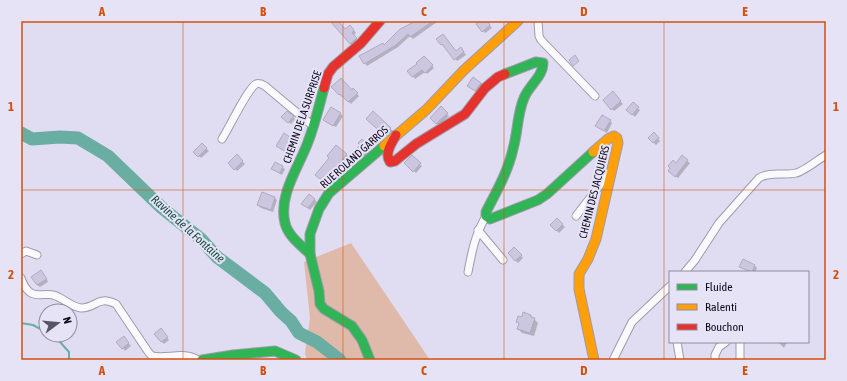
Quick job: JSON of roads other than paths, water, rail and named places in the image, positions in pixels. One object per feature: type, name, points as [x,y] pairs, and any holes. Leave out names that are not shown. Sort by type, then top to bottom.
[{"type":"main road","name":"CHEMIN DE LA SURPRISE","points":[[310,254],[289,232],[285,225],[283,209],[285,197],[307,145],[328,74],[333,67],[361,42],[380,21]]},
{"type":"main road","name":"RUE ROLAND GARROS","points":[[370,360],[362,340],[352,326],[324,309],[320,304],[319,291],[310,254],[310,234],[319,209],[329,193],[426,110],[464,70],[518,21]]},
{"type":"main road","points":[[396,135],[387,155],[390,162],[395,161],[416,144],[465,114],[485,88],[498,77],[536,62],[543,63],[543,70],[528,89],[520,107],[510,164],[486,212],[486,216]]},
{"type":"main road","name":"CHEMIN DES JACQUIERS","points":[[486,216],[490,219],[494,218],[538,200],[554,189],[608,139],[614,136],[617,138],[618,141],[596,239],[588,259],[579,274],[578,281],[594,360]]},
{"type":"main road","points":[[202,360],[275,351],[296,360]]},
{"type":"street","points":[[538,21],[539,36],[541,40],[595,96]]},
{"type":"street","points":[[222,139],[243,100],[253,85],[260,83],[313,126]]},
{"type":"street","points":[[686,271],[695,260],[719,223],[759,178],[763,175],[769,174],[798,173],[826,154]]},
{"type":"street","points":[[576,216],[612,169]]},
{"type":"street","points":[[468,272],[474,241],[486,216]]},
{"type":"street","points":[[478,230],[503,260]]},
{"type":"street","points":[[21,254],[26,251],[37,255]]},
{"type":"street","points":[[695,260],[695,271]]},
{"type":"street","points":[[21,278],[23,284],[32,293],[40,295],[52,294],[79,308],[90,307],[98,301],[108,300],[116,304],[149,354],[152,356],[186,355],[192,356],[198,360]]},
{"type":"street","points":[[613,360],[632,322],[669,287]]},
{"type":"street","points":[[677,343],[680,360]]},
{"type":"street","points":[[715,360],[714,355],[725,343]]},
{"type":"street","points":[[740,343],[740,360]]},
{"type":"waterway","name":"Ravine de la Fontaine","points":[[21,133],[32,139],[60,137],[78,138],[108,156],[162,208],[201,239],[217,257],[265,293],[281,312],[291,321],[299,333],[317,342],[340,360]]},
{"type":"waterway","points":[[21,323],[33,325],[38,328]]},
{"type":"waterway","points":[[61,343],[69,352],[69,360]]}]
